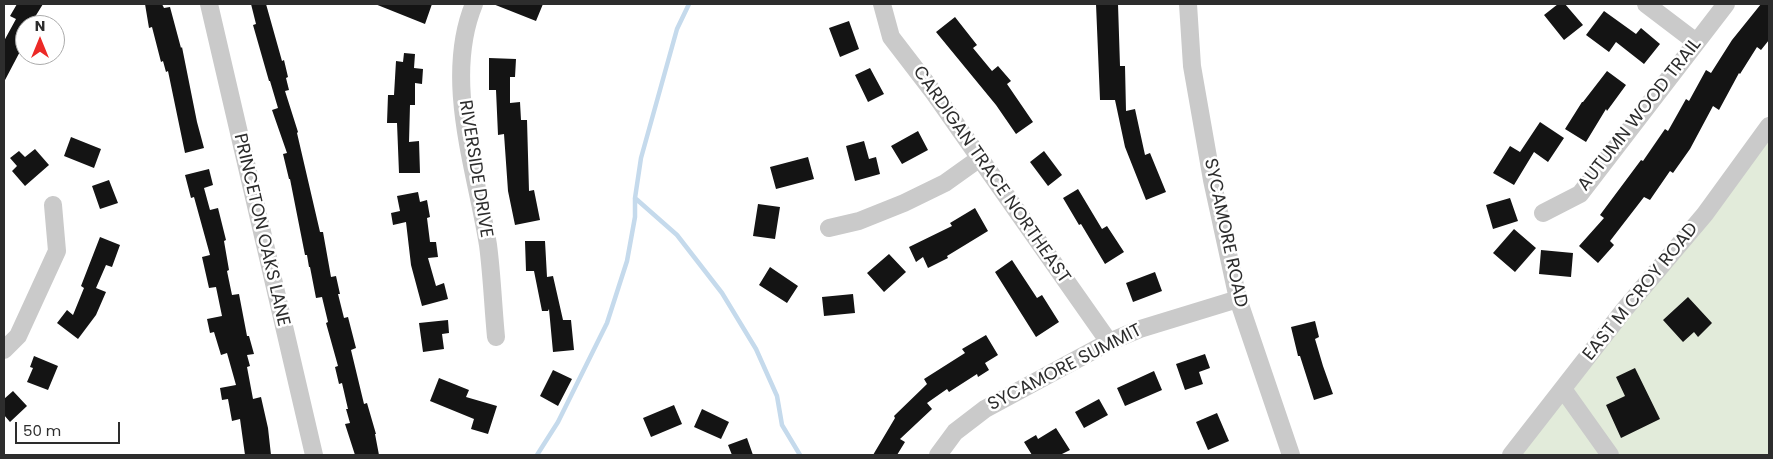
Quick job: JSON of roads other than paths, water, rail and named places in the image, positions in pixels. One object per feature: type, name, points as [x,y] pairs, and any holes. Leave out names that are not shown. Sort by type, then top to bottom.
[{"type":"street","name":"PRINCETON OAKS LANE","points":[[209,4],[314,455]]},
{"type":"street","name":"RIVERSIDE DRIVE","points":[[474,4],[468,19],[461,62],[463,100],[467,141],[488,246],[496,337]]},
{"type":"street","name":"CARDIGAN TRACE NORTHEAST","points":[[882,4],[891,37],[934,93],[1034,232],[1109,342]]},
{"type":"street","name":"SYCAMORE ROAD","points":[[1188,4],[1192,66],[1212,180],[1238,299],[1290,455]]},
{"type":"street","points":[[1646,4],[1696,42]]},
{"type":"street","name":"AUTUMN WOOD TRAIL","points":[[1543,213],[1580,194],[1726,4]]},
{"type":"street","name":"EAST M CROY ROAD","points":[[1511,455],[1624,310],[1705,214],[1769,126]]},
{"type":"street","points":[[829,228],[859,221],[904,203],[945,183],[980,158]]},
{"type":"street","points":[[4,350],[18,336],[57,251],[53,205]]},
{"type":"street","name":"SYCAMORE SUMMIT","points":[[938,455],[955,432],[985,409],[1109,342],[1140,328],[1238,299]]},
{"type":"street","points":[[1563,389],[1610,455]]},
{"type":"waterway","points":[[537,455],[558,422],[607,323],[627,261],[635,217],[635,198],[641,158],[677,29],[689,4]]},
{"type":"waterway","points":[[635,198],[677,235],[722,293],[756,349],[777,396],[782,425],[800,455]]}]
